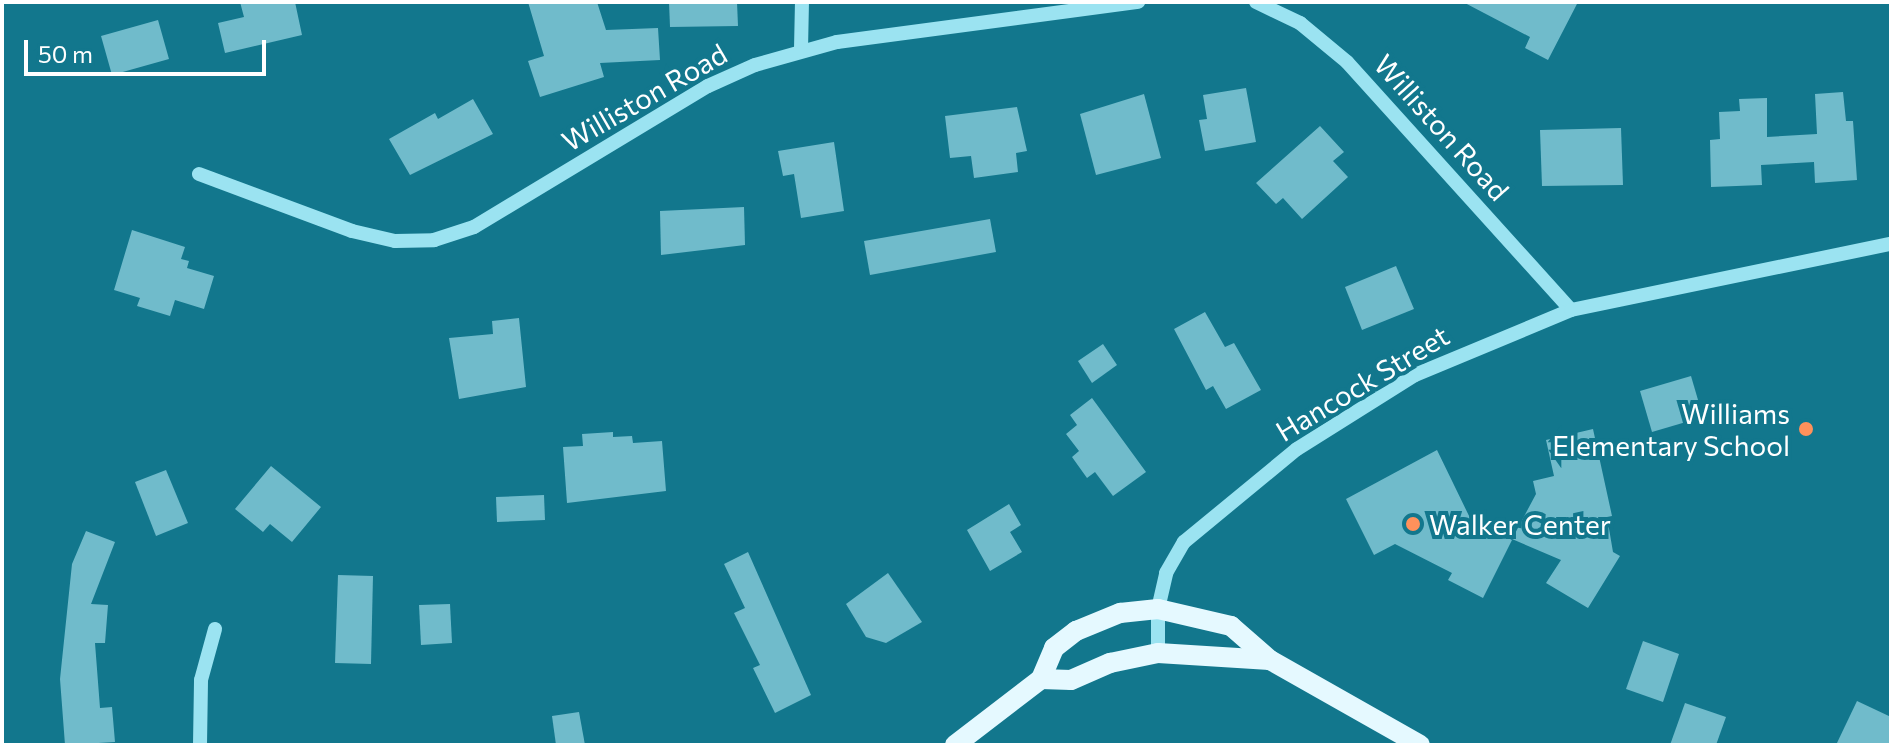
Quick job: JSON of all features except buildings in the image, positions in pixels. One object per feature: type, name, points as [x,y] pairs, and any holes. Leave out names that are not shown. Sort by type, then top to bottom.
[{"type":"main road","points":[[955,745],[1041,679],[1054,648],[1076,631],[1120,613],[1158,609],[1194,613],[1231,626],[1270,660],[1420,745]]},
{"type":"main road","points":[[1041,679],[1071,680],[1110,663],[1158,653],[1270,660]]},
{"type":"street","points":[[801,49],[802,2]]},
{"type":"street","name":"Williston Road","points":[[199,174],[352,231],[395,241],[434,240],[474,227],[708,86],[801,49],[1138,2]]},
{"type":"street","name":"Williston Road","points":[[1256,2],[1300,23],[1347,62],[1571,310]]},
{"type":"street","name":"Hancock Street","points":[[1158,653],[1158,609],[1166,573],[1184,542],[1297,449],[1415,375],[1466,349],[1571,310],[1891,244]]},
{"type":"street","points":[[200,745],[201,680],[215,629]]},
{"type":"place","name":"Williams Elementary School","points":[[1806,429]]},
{"type":"place","name":"Walker Center","points":[[1413,524]]}]
